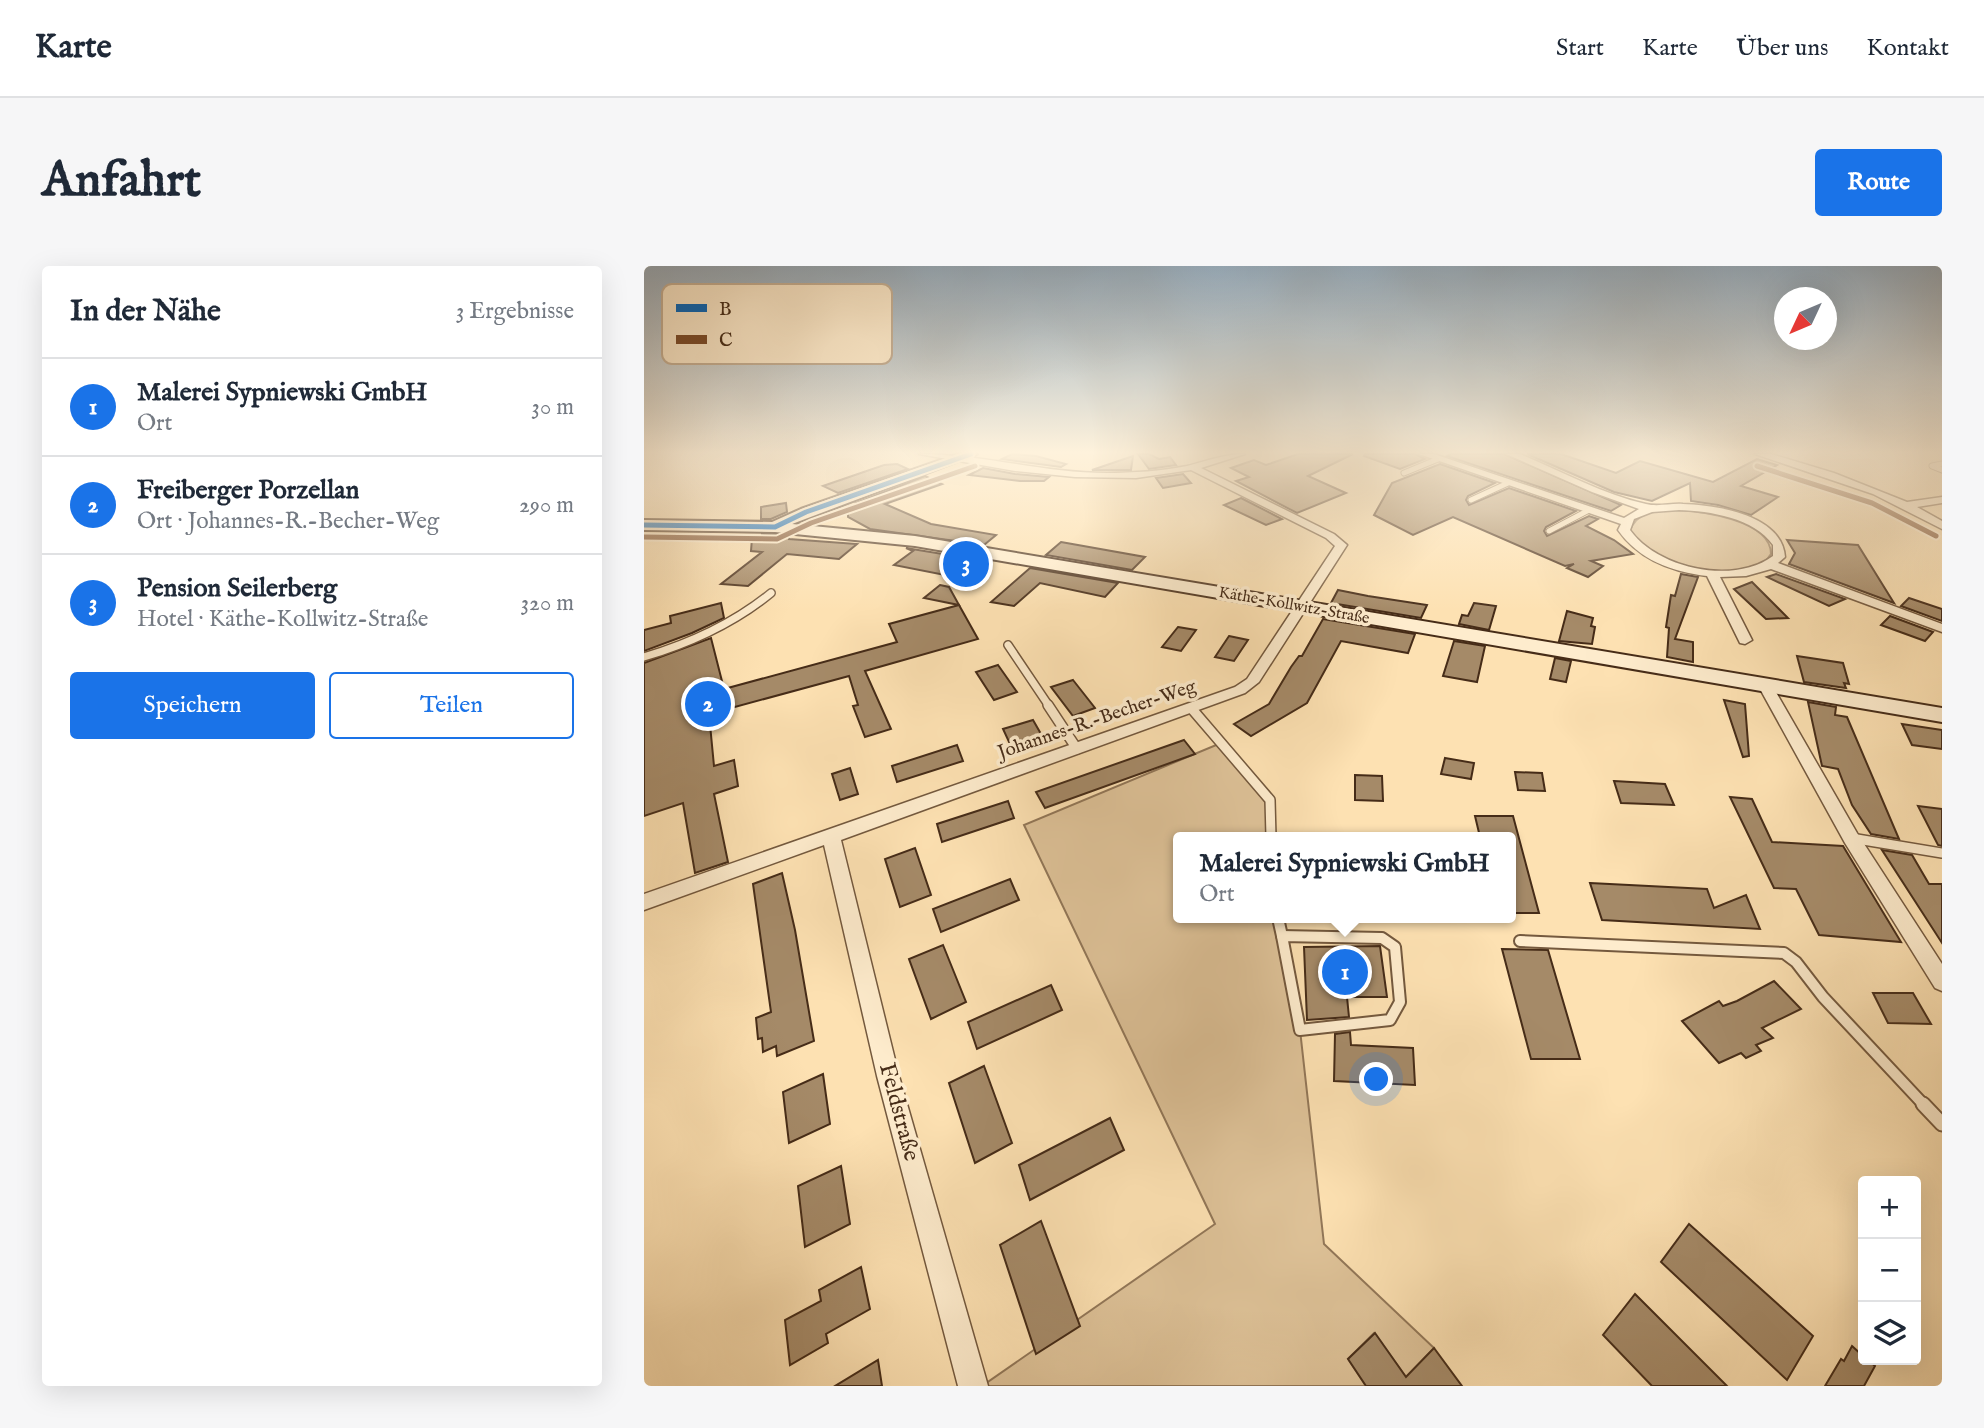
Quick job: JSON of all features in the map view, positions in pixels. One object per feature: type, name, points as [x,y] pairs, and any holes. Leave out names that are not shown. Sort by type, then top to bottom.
[{"type":"street","points":[[775,527],[822,506]]},
{"type":"street","name":"Johannes-R.-Becher-Weg","points":[[644,902],[1192,709],[1232,694],[1252,682],[1340,545],[1330,536],[1271,506]]},
{"type":"street","points":[[1578,506],[1626,522]]},
{"type":"street","points":[[1642,506],[1649,509]]},
{"type":"street","points":[[1668,506],[1649,509],[1634,515],[1626,522],[1624,530],[1627,538],[1645,553],[1677,566],[1712,573],[1743,573],[1771,565],[1780,554],[1777,543],[1766,532],[1749,522],[1702,508],[1674,506]]},
{"type":"street","points":[[1909,506],[1942,526]]},
{"type":"street","name":"Käthe-Kollwitz-Straße","points":[[644,525],[775,527],[946,545],[1942,715]]},
{"type":"street","points":[[1771,565],[1942,628]]},
{"type":"street","points":[[1712,573],[1745,640]]},
{"type":"street","points":[[1766,687],[1851,838],[1942,982]]},
{"type":"street","name":"Feldstraße","points":[[831,837],[888,1076],[973,1386]]},
{"type":"lane","points":[[1549,531],[1589,510]]},
{"type":"lane","points":[[644,657],[683,647],[747,613],[771,593]]},
{"type":"lane","points":[[1007,645],[1077,749]]},
{"type":"lane","points":[[1192,709],[1270,800],[1271,832]]},
{"type":"lane","points":[[1851,838],[1942,853]]},
{"type":"lane","points":[[1279,923],[1281,936],[1300,1030],[1390,1020],[1400,1002],[1395,947],[1390,941],[1281,936]]},
{"type":"lane","points":[[1520,941],[1784,953],[1795,959],[1816,990],[1873,1054],[1942,1124]]},
{"type":"shaded area","points":[[1675,510],[1717,515],[1747,525],[1768,542],[1771,554],[1762,563],[1733,571],[1696,569],[1664,560],[1647,549],[1630,531],[1642,516]]},
{"type":"shaded area","points":[[1221,743],[1270,800],[1271,832],[1173,832],[1173,923],[1279,923],[1300,1030],[1324,1244],[1434,1348],[1406,1377],[1374,1333],[1348,1359],[1366,1386],[982,1386],[1215,1224],[1024,825]]},
{"type":"building","points":[[786,506],[787,512],[771,519],[761,519],[761,507]]},
{"type":"building","points":[[890,506],[931,524],[996,535],[984,545],[870,529],[848,517],[848,507]]},
{"type":"building","points":[[1227,506],[1257,506],[1282,519],[1266,525]]},
{"type":"building","points":[[1284,506],[1313,506],[1297,513]]},
{"type":"building","points":[[1379,506],[1562,506],[1576,511],[1546,527],[1544,531],[1547,536],[1589,516],[1598,519],[1586,526],[1614,540],[1633,554],[1591,561],[1603,566],[1588,577],[1567,568],[1574,564],[1565,566],[1453,517],[1413,535],[1374,515]]},
{"type":"building","points":[[1597,506],[1619,506],[1611,511]]},
{"type":"building","points":[[1722,506],[1764,506],[1751,515]]},
{"type":"building","points":[[762,534],[789,536],[789,539],[857,544],[839,559],[787,554],[748,586],[721,584],[762,552],[751,551],[752,538],[762,538]]},
{"type":"building","points":[[1787,540],[1858,545],[1894,603],[1789,564],[1795,553]]},
{"type":"building","points":[[1061,542],[1145,557],[1132,570],[1046,555]]},
{"type":"building","points":[[906,548],[967,558],[962,561],[978,564],[960,578],[894,565],[913,551]]},
{"type":"building","points":[[1030,568],[1118,583],[1105,597],[1040,583],[1014,606],[991,602]]},
{"type":"building","points":[[1681,574],[1698,577],[1675,639],[1693,642],[1693,662],[1667,657],[1669,628],[1666,627],[1671,595],[1675,596]]},
{"type":"building","points":[[1776,574],[1845,599],[1829,606],[1767,577]]},
{"type":"building","points":[[1752,582],[1788,618],[1766,619],[1734,589]]},
{"type":"building","points":[[940,585],[949,587],[959,605],[924,598]]},
{"type":"building","points":[[1338,590],[1427,605],[1421,618],[1331,603]]},
{"type":"building","points":[[1909,598],[1942,609],[1942,621],[1901,606]]},
{"type":"building","points":[[721,603],[724,618],[644,651],[644,630],[671,623],[670,616]]},
{"type":"building","points":[[1474,603],[1496,606],[1489,630],[1459,624],[1462,615],[1468,616]]},
{"type":"building","points":[[959,605],[978,639],[865,671],[891,729],[865,737],[853,706],[858,705],[849,676],[709,714],[714,766],[734,760],[738,786],[714,794],[728,862],[695,873],[683,803],[644,816],[644,663],[711,638],[724,689],[897,642],[889,624]]},
{"type":"building","points":[[1567,611],[1593,618],[1591,626],[1595,627],[1592,644],[1559,641]]},
{"type":"building","points":[[1890,616],[1933,632],[1925,641],[1881,625]]},
{"type":"building","points":[[1323,619],[1415,634],[1408,653],[1341,641],[1307,703],[1251,736],[1234,724],[1269,704],[1291,667],[1299,656],[1302,656]]},
{"type":"building","points":[[1178,627],[1196,630],[1181,651],[1162,647]]},
{"type":"building","points":[[1229,636],[1248,640],[1234,661],[1215,657]]},
{"type":"building","points":[[1454,641],[1485,646],[1477,682],[1443,676]]},
{"type":"building","points":[[1797,656],[1843,663],[1849,684],[1844,683],[1846,688],[1804,682]]},
{"type":"building","points":[[1555,658],[1571,661],[1566,682],[1550,679]]},
{"type":"building","points":[[998,665],[1017,692],[994,700],[976,672]]},
{"type":"building","points":[[1073,680],[1095,708],[1073,716],[1051,687]]},
{"type":"building","points":[[1724,700],[1745,704],[1749,756],[1743,757]]},
{"type":"building","points":[[1808,702],[1836,707],[1835,715],[1847,717],[1899,839],[1871,834],[1852,805],[1838,769],[1822,766]]},
{"type":"building","points":[[1033,720],[1041,734],[1010,744],[1003,729]]},
{"type":"building","points":[[1902,724],[1942,730],[1942,749],[1912,745]]},
{"type":"building","points":[[1184,740],[1195,754],[1045,808],[1036,792]]},
{"type":"building","points":[[957,745],[963,761],[897,782],[892,766]]},
{"type":"building","points":[[1445,758],[1474,763],[1471,779],[1441,774]]},
{"type":"building","points":[[850,768],[858,794],[840,800],[832,774]]},
{"type":"building","points":[[1515,772],[1542,773],[1545,791],[1518,790]]},
{"type":"building","points":[[1355,775],[1382,776],[1383,801],[1355,800]]},
{"type":"building","points":[[1614,781],[1665,784],[1674,805],[1621,803]]},
{"type":"building","points":[[1730,797],[1752,799],[1772,842],[1843,846],[1901,942],[1819,935],[1796,889],[1774,888]]},
{"type":"building","points":[[1008,801],[1014,818],[942,842],[937,824]]},
{"type":"building","points":[[1918,806],[1942,809],[1942,846],[1938,845]]},
{"type":"building","points":[[1475,816],[1513,816],[1539,913],[1516,913],[1516,832],[1479,832]]},
{"type":"building","points":[[915,848],[931,895],[900,907],[885,859]]},
{"type":"building","points":[[1882,850],[1912,855],[1929,884],[1942,884],[1942,943]]},
{"type":"building","points":[[782,873],[795,930],[814,1041],[777,1056],[776,1046],[763,1052],[762,1038],[758,1039],[756,1018],[771,1012],[753,884]]},
{"type":"building","points":[[1010,879],[1019,900],[941,932],[933,909]]},
{"type":"building","points":[[1590,883],[1707,889],[1714,908],[1746,895],[1760,929],[1602,920]]},
{"type":"building","points":[[943,945],[966,1002],[931,1019],[909,959]]},
{"type":"building","points":[[1380,946],[1387,997],[1347,997],[1349,1017],[1307,1020],[1304,947]]},
{"type":"building","points":[[1502,949],[1548,950],[1580,1059],[1531,1059]]},
{"type":"building","points":[[1774,981],[1801,1009],[1762,1028],[1773,1038],[1756,1045],[1761,1051],[1746,1058],[1741,1053],[1719,1063],[1682,1021],[1719,1001],[1723,1006],[1737,1001]]},
{"type":"building","points":[[1051,985],[1062,1010],[977,1049],[968,1022]]},
{"type":"building","points":[[1873,993],[1913,993],[1931,1024],[1888,1023]]},
{"type":"building","points":[[1350,1032],[1351,1045],[1413,1048],[1415,1085],[1334,1081],[1335,1034]]},
{"type":"building","points":[[984,1066],[1012,1143],[975,1163],[949,1083]]},
{"type":"building","points":[[823,1074],[830,1124],[789,1143],[783,1092]]},
{"type":"building","points":[[1110,1118],[1124,1150],[1030,1200],[1019,1165]]},
{"type":"building","points":[[841,1166],[850,1224],[805,1247],[798,1186]]},
{"type":"building","points":[[1041,1221],[1080,1326],[1036,1354],[1000,1245]]},
{"type":"building","points":[[1689,1224],[1813,1336],[1787,1380],[1661,1262]]},
{"type":"building","points":[[861,1267],[870,1309],[826,1334],[828,1343],[790,1365],[785,1320],[821,1301],[819,1290]]},
{"type":"building","points":[[1635,1294],[1727,1386],[1652,1386],[1603,1335]]},
{"type":"building","points":[[1375,1333],[1406,1377],[1434,1348],[1462,1386],[1366,1386],[1348,1359]]},
{"type":"building","points":[[1852,1346],[1858,1351],[1858,1365],[1875,1366],[1864,1386],[1825,1386],[1841,1359],[1844,1361]]},
{"type":"building","points":[[878,1360],[882,1386],[835,1386]]},
{"type":"transit line","name":"B","points":[[644,525],[775,527],[822,506]]},
{"type":"transit line","name":"C","points":[[644,537],[777,539],[811,523],[859,506]]},
{"type":"transit line","name":"C","points":[[1878,506],[1936,536]]},
{"type":"place","name":"Pension Seilerberg","points":[[966,564]]},
{"type":"place","name":"Freiberger Porzellan","points":[[708,704]]},
{"type":"place","name":"Malerei Sypniewski GmbH","points":[[1345,972]]}]
